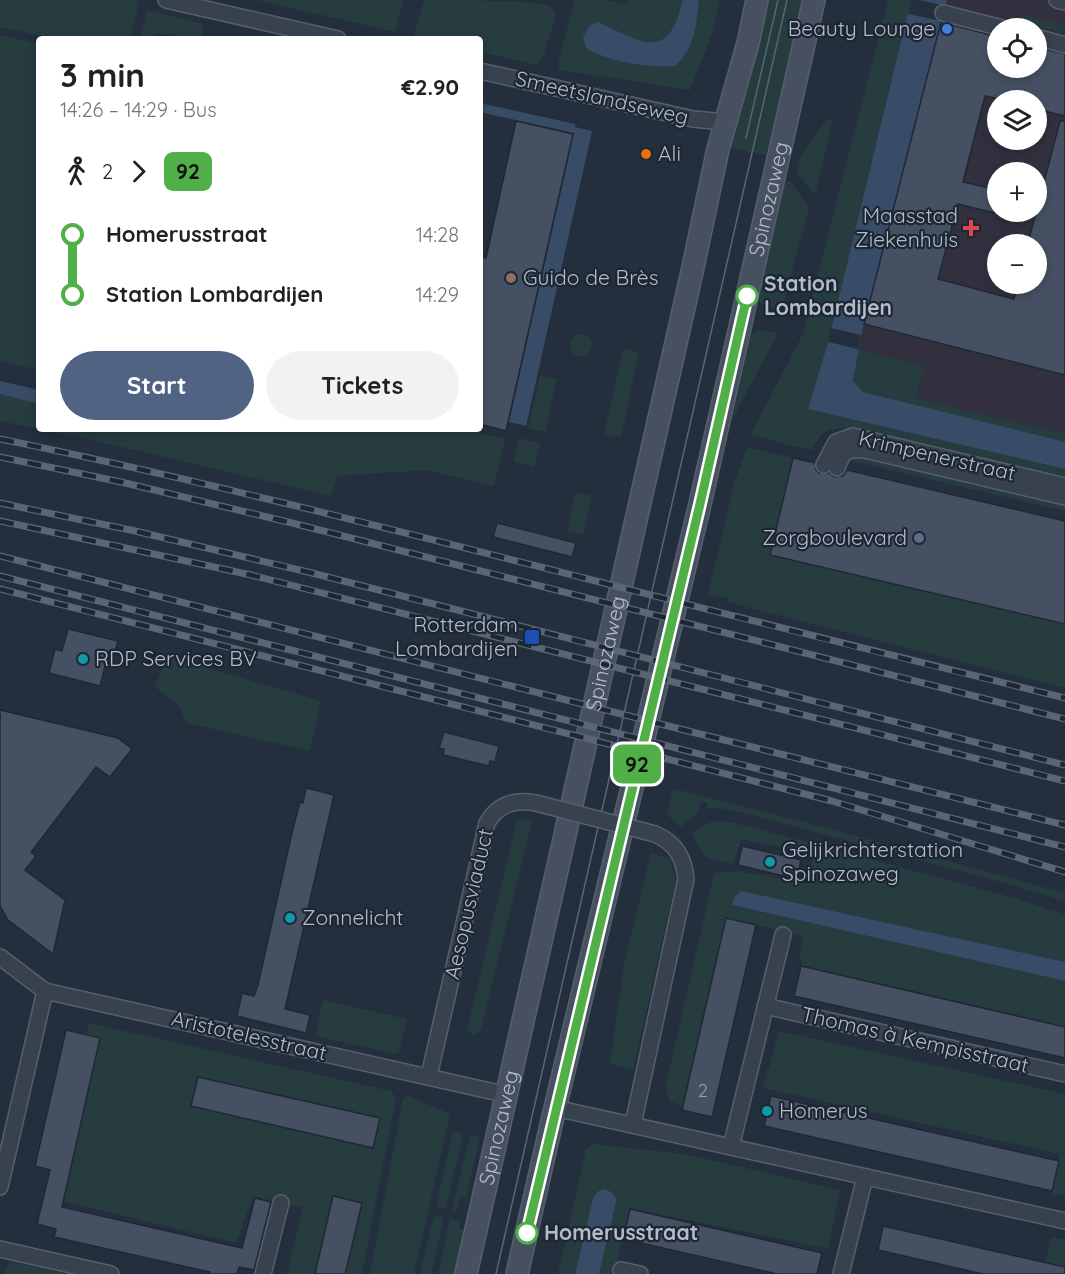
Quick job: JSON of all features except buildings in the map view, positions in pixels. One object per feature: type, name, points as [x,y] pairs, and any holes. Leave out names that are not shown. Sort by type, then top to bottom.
[{"type":"main road","name":"Spinozaweg","points":[[466,1274],[725,122],[748,43],[757,0]]},
{"type":"main road","name":"Spinozaweg","points":[[518,1274],[555,1108],[700,504],[814,0]]},
{"type":"street","points":[[166,0],[210,5],[327,36]]},
{"type":"street","points":[[1057,0],[1065,2]]},
{"type":"street","points":[[943,14],[987,24]]},
{"type":"street","points":[[1047,40],[1065,45]]},
{"type":"street","name":"Smeetslandseweg","points":[[483,72],[693,119],[725,122]]},
{"type":"street","name":"Krimpenerstraat","points":[[1065,486],[853,436],[836,442],[830,466],[852,449],[865,450],[1065,497]]},
{"type":"street","name":"Aesopusviaduct","points":[[429,1076],[487,823],[490,817],[506,804],[521,801],[536,803],[655,834],[674,845],[683,861],[686,879],[633,1124]]},
{"type":"street","points":[[731,1147],[783,935]]},
{"type":"street","name":"Aristotelesstraat","points":[[0,957],[45,991],[507,1095]]},
{"type":"street","points":[[0,1187],[6,1133],[45,991]]},
{"type":"street","name":"Thomas à Kempisstraat","points":[[765,1006],[1065,1074]]},
{"type":"street","points":[[555,1108],[1065,1221]]},
{"type":"street","points":[[841,1274],[865,1177]]},
{"type":"street","points":[[263,1274],[281,1203]]},
{"type":"street","points":[[0,1249],[111,1274]]},
{"type":"street","points":[[621,1270],[640,1274]]},
{"type":"shaded area","name":"Maasstad Ziekenhuis","points":[[935,0],[1065,0],[1065,458],[833,397]]},
{"type":"green space","points":[[0,0],[131,0],[139,2],[131,36],[41,36],[0,27]]},
{"type":"green space","points":[[257,0],[403,0],[395,32]]},
{"type":"green space","points":[[424,0],[535,3],[549,6],[556,15],[543,57],[537,65],[483,53],[483,36],[414,36]]},
{"type":"green space","points":[[575,0],[606,0],[628,5],[629,0],[682,0],[677,20],[670,33],[661,40],[652,42],[640,40],[598,22],[632,62],[698,17],[699,0],[720,0],[712,34],[690,90],[560,70],[558,63]]},
{"type":"green space","points":[[767,0],[803,0],[766,155],[730,148],[761,32]]},
{"type":"green space","points":[[888,0],[911,0],[828,342],[808,409],[1065,469],[1065,480],[840,428],[822,434],[813,450],[751,434],[803,334]]},
{"type":"green space","points":[[147,10],[204,24],[202,36],[156,33],[155,36],[141,36]]},
{"type":"green space","points":[[1020,14],[1037,18],[1017,18]]},
{"type":"green space","points":[[1047,20],[1062,24],[1065,33],[1047,29]]},
{"type":"green space","points":[[0,35],[36,43],[36,369],[0,361]]},
{"type":"green space","points":[[829,119],[833,120],[816,191],[812,191],[797,173],[800,157]]},
{"type":"green space","points":[[784,180],[791,182],[809,208],[784,302],[778,307],[769,308],[760,303],[759,297]]},
{"type":"green space","points":[[758,330],[778,333],[731,422],[749,342],[751,336]]},
{"type":"green space","points":[[581,334],[589,337],[592,345],[589,353],[581,356],[573,353],[570,345],[573,337]]},
{"type":"green space","points":[[623,349],[639,352],[621,437],[604,434]]},
{"type":"green space","points":[[858,349],[924,367],[916,398],[1065,434],[1065,442],[863,392],[853,381]]},
{"type":"green space","points":[[540,375],[557,379],[545,432],[528,428]]},
{"type":"green space","points":[[0,394],[36,403],[36,428],[0,421]]},
{"type":"green space","points":[[53,432],[476,432],[505,439],[494,486],[427,470],[337,476],[331,496]]},
{"type":"green space","points":[[519,438],[540,443],[534,467],[513,462]]},
{"type":"green space","points":[[747,447],[793,458],[770,555],[1065,624],[1065,688],[727,602],[728,598],[708,594],[735,480]]},
{"type":"green space","points":[[854,455],[1065,504],[1065,511],[848,460]]},
{"type":"green space","points":[[576,492],[592,496],[583,535],[567,531]]},
{"type":"green space","points":[[167,656],[321,701],[310,751],[187,723],[177,703],[155,687]]},
{"type":"green space","points":[[675,789],[1065,893],[1065,901],[748,814],[719,808],[706,809],[708,803],[701,801],[698,812],[680,827],[667,814],[672,791],[674,792]]},
{"type":"green space","points":[[517,820],[532,821],[481,1030],[474,1036],[467,1030]]},
{"type":"green space","points":[[714,821],[755,828],[1000,894],[1065,914],[1065,962],[1060,962],[854,916],[735,896],[732,905],[1065,981],[1065,1027],[801,966],[802,959],[799,958],[803,936],[727,918],[682,1106],[669,1101],[666,1085],[714,874],[745,873],[806,884],[814,854],[741,839],[734,864],[706,857],[691,834],[703,825]]},
{"type":"green space","points":[[651,853],[669,859],[676,879],[633,1070],[610,1064],[624,965]]},
{"type":"green space","points":[[323,1000],[407,1019],[399,1052],[395,1054],[315,1036]]},
{"type":"green space","points":[[89,1023],[391,1091],[396,1098],[362,1274],[287,1274],[303,1208],[253,1196],[236,1243],[54,1199],[57,1168]]},
{"type":"green space","points":[[779,1031],[1065,1094],[1065,1195],[1052,1195],[1060,1154],[763,1088]]},
{"type":"green space","points":[[409,1096],[450,1114],[414,1274],[370,1274],[403,1099]]},
{"type":"green space","points":[[453,1131],[463,1133],[446,1209],[436,1207]]},
{"type":"green space","points":[[470,1135],[480,1137],[466,1197],[461,1197],[457,1211],[452,1210]]},
{"type":"green space","points":[[594,1144],[685,1154],[840,1190],[828,1249],[630,1208],[614,1274],[599,1274],[616,1203],[593,1198],[575,1274],[558,1274],[586,1149]]},
{"type":"green space","points":[[434,1215],[444,1218],[431,1274],[420,1274]]},
{"type":"green space","points":[[450,1219],[460,1222],[459,1228],[466,1230],[456,1274],[438,1274]]},
{"type":"green space","points":[[1051,1237],[1065,1240],[1065,1274],[1043,1274]]},
{"type":"green space","points":[[10,1261],[66,1274],[4,1274]]},
{"type":"water","points":[[682,0],[699,0],[696,27],[690,45],[675,66],[629,63],[606,57],[586,48],[583,37],[589,26],[598,22],[640,40],[652,42],[661,40],[670,33],[677,20]]},
{"type":"water","points":[[911,0],[947,0],[861,335],[853,381],[863,392],[1065,442],[1065,469],[808,409],[828,342]]},
{"type":"water","points":[[483,104],[575,124],[575,127],[592,131],[526,426],[509,422],[574,133],[483,113]]},
{"type":"water","points":[[0,381],[36,389],[36,403],[0,394]]},
{"type":"water","points":[[741,891],[1065,962],[1065,981],[732,905],[735,896]]},
{"type":"water","points":[[603,1189],[613,1193],[616,1203],[599,1274],[575,1274],[593,1198]]},
{"type":"pier","points":[[911,0],[945,6],[941,21],[908,14]]},
{"type":"pier","points":[[831,328],[861,335],[858,349],[828,342]]},
{"type":"tram line","points":[[746,138],[778,0]]},
{"type":"tram line","points":[[496,1274],[787,0]]},
{"type":"railway","points":[[0,439],[293,505],[1065,698]]},
{"type":"railway","points":[[0,457],[121,482],[292,523],[1065,719]]},
{"type":"railway","points":[[0,503],[135,531],[312,573],[1065,765]]},
{"type":"railway","points":[[0,521],[251,575],[1065,781]]},
{"type":"railway","points":[[0,556],[1065,825]]},
{"type":"railway","points":[[0,576],[1065,847]]},
{"type":"railway","points":[[0,589],[832,801],[1065,872]]},
{"type":"bus line","name":"92","points":[[527,1233],[747,296]]},
{"type":"place","name":"Beauty Lounge","points":[[947,29]]},
{"type":"place","name":"Ali","points":[[646,154]]},
{"type":"place","name":"Maasstad Ziekenhuis","points":[[971,228]]},
{"type":"place","name":"Guido de Brès","points":[[511,278]]},
{"type":"place","name":"Station Lombardijen","points":[[747,296]]},
{"type":"place","name":"Zorgboulevard","points":[[919,538]]},
{"type":"place","name":"Rotterdam Lombardijen","points":[[532,637]]},
{"type":"place","name":"RDP Services BV","points":[[83,659]]},
{"type":"place","name":"Gelijkrichterstation Spinozaweg","points":[[770,862]]},
{"type":"place","name":"Zonnelicht","points":[[290,918]]},
{"type":"place","name":"Homerus","points":[[767,1111]]},
{"type":"place","name":"Homerusstraat","points":[[527,1233]]}]
